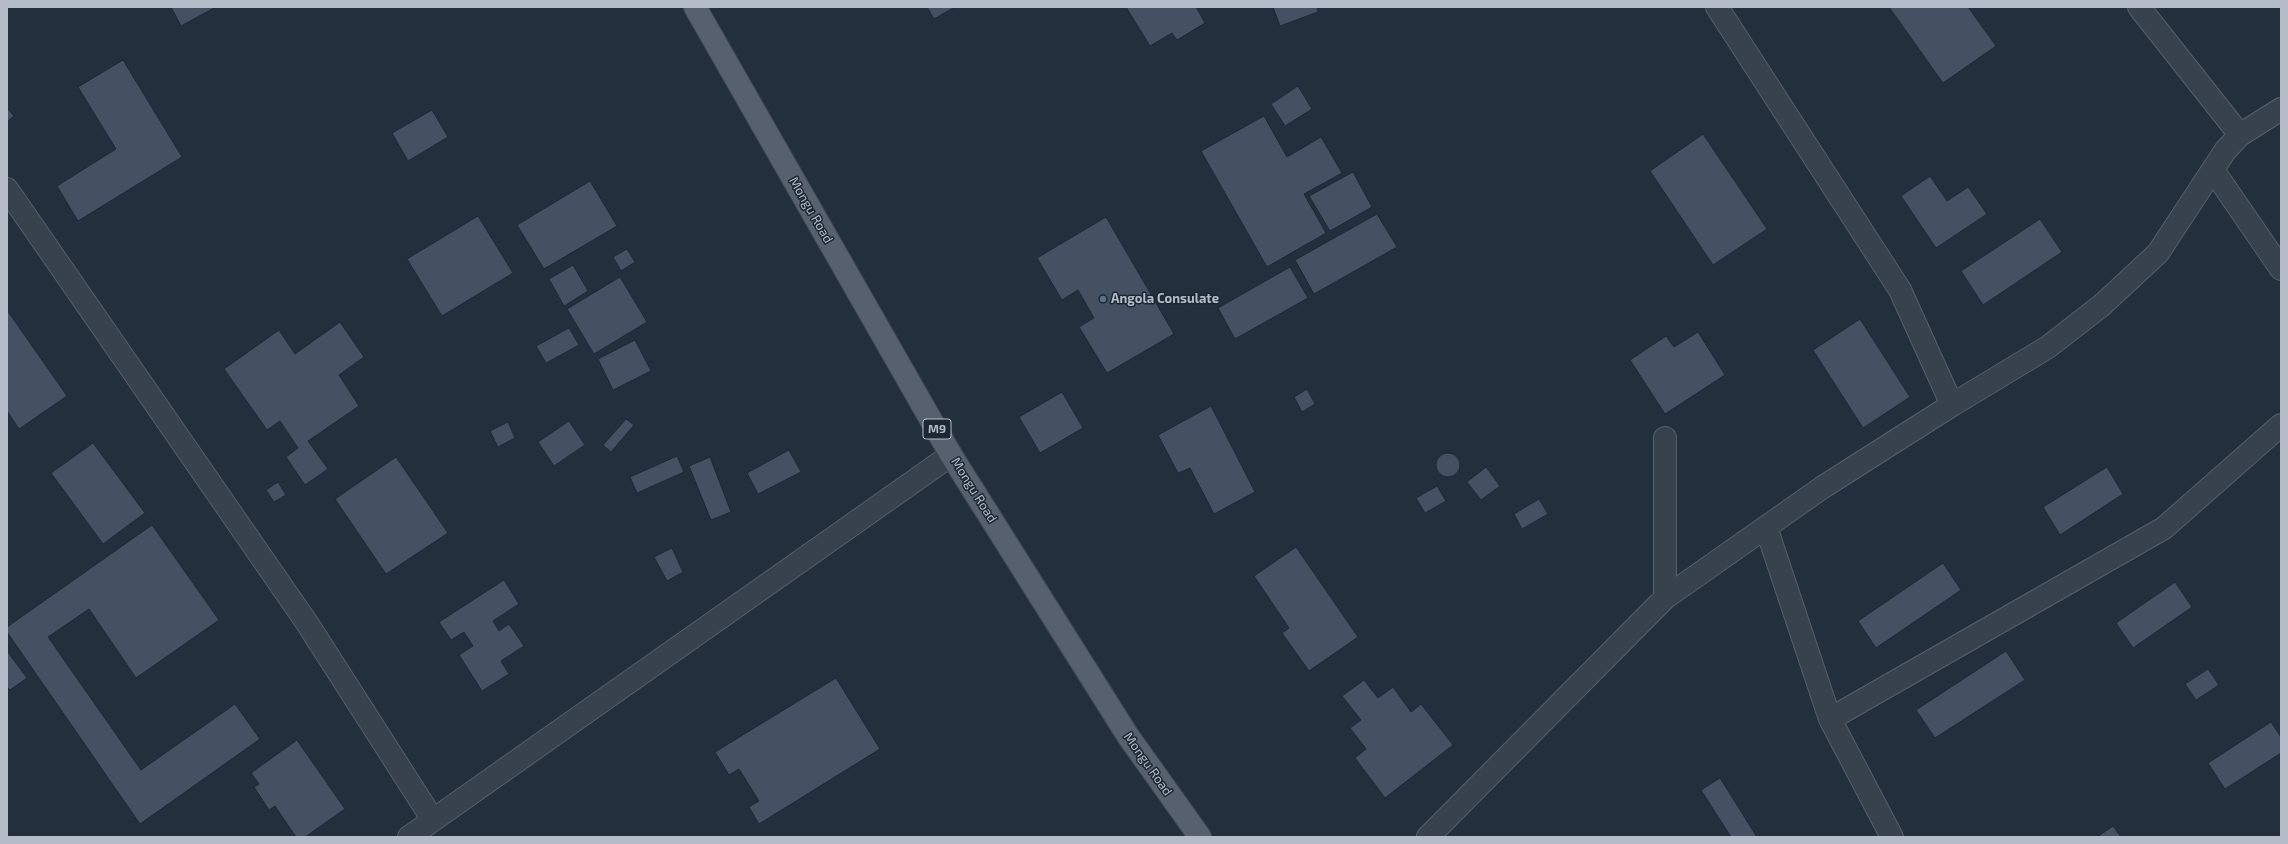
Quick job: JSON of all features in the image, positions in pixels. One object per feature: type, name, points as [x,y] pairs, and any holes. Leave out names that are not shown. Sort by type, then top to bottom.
[{"type":"main road","name":"Mongu Road","points":[[695,7],[951,454],[1128,736],[1200,837]]},
{"type":"street","points":[[1717,7],[1900,290],[1952,405]]},
{"type":"street","points":[[2139,7],[2240,135]]},
{"type":"street","points":[[1428,837],[1665,598],[1823,487],[1952,405],[2048,347],[2102,305],[2158,254],[2225,151],[2240,135],[2281,109]]},
{"type":"street","points":[[2213,170],[2281,269]]},
{"type":"street","points":[[7,189],[307,623],[432,820]]},
{"type":"street","points":[[1830,719],[2164,528],[2281,425]]},
{"type":"street","points":[[1664,438],[1665,598]]},
{"type":"street","points":[[410,837],[951,454]]},
{"type":"street","points":[[1766,527],[1830,719],[1892,837]]},
{"type":"building","points":[[171,7],[216,7],[181,26]]},
{"type":"building","points":[[927,7],[955,7],[934,19]]},
{"type":"building","points":[[1126,7],[1196,7],[1205,23],[1177,40],[1172,33],[1150,46]]},
{"type":"building","points":[[1273,7],[1317,7],[1318,12],[1280,26]]},
{"type":"building","points":[[1889,7],[1968,7],[1996,46],[1943,83]]},
{"type":"building","points":[[123,60],[182,157],[78,221],[57,186],[116,149],[78,87]]},
{"type":"building","points":[[1298,86],[1312,109],[1285,126],[1271,104]]},
{"type":"building","points":[[7,108],[14,116],[7,122]]},
{"type":"building","points":[[432,110],[448,137],[408,161],[392,133]]},
{"type":"building","points":[[1264,116],[1287,157],[1321,137],[1342,173],[1304,194],[1326,233],[1267,267],[1201,151]]},
{"type":"building","points":[[1703,134],[1767,229],[1713,265],[1650,171]]},
{"type":"building","points":[[1353,172],[1372,207],[1330,231],[1309,196]]},
{"type":"building","points":[[1930,176],[1947,201],[1968,187],[1987,214],[1936,248],[1901,196]]},
{"type":"building","points":[[590,181],[617,226],[544,269],[517,225]]},
{"type":"building","points":[[1377,214],[1397,247],[1314,294],[1295,260]]},
{"type":"building","points":[[478,216],[513,273],[442,316],[407,259]]},
{"type":"building","points":[[1106,217],[1174,334],[1107,373],[1079,327],[1094,318],[1078,290],[1062,300],[1037,258]]},
{"type":"building","points":[[2040,219],[2062,252],[1983,305],[1961,271]]},
{"type":"building","points":[[627,249],[635,262],[621,271],[613,257]]},
{"type":"building","points":[[573,265],[588,291],[564,306],[549,279]]},
{"type":"building","points":[[1290,267],[1308,298],[1235,339],[1218,308]]},
{"type":"building","points":[[620,277],[647,322],[594,354],[567,309]]},
{"type":"building","points":[[7,310],[67,396],[19,429],[7,411]]},
{"type":"building","points":[[1860,319],[1910,397],[1863,428],[1813,350]]},
{"type":"building","points":[[340,322],[364,357],[339,375],[359,406],[308,441],[328,469],[305,485],[286,457],[298,448],[280,421],[267,430],[224,369],[279,330],[295,354]]},
{"type":"building","points":[[569,328],[579,345],[546,363],[536,346]]},
{"type":"building","points":[[1698,332],[1725,375],[1665,414],[1630,360],[1666,336],[1674,347]]},
{"type":"building","points":[[635,340],[651,371],[613,390],[598,359]]},
{"type":"building","points":[[1307,389],[1315,404],[1302,412],[1294,397]]},
{"type":"building","points":[[1062,392],[1083,428],[1040,453],[1019,417]]},
{"type":"building","points":[[1211,406],[1255,492],[1214,514],[1190,468],[1178,473],[1158,435]]},
{"type":"building","points":[[626,419],[634,425],[611,452],[603,445]]},
{"type":"building","points":[[569,421],[585,445],[554,466],[538,442]]},
{"type":"building","points":[[508,422],[515,438],[498,447],[490,431]]},
{"type":"building","points":[[93,443],[145,513],[103,544],[51,473]]},
{"type":"building","points":[[789,450],[801,472],[758,494],[747,473]]},
{"type":"building","points":[[1448,453],[1453,454],[1459,460],[1459,470],[1453,476],[1448,477],[1443,476],[1437,470],[1436,465],[1437,460],[1443,454]]},
{"type":"building","points":[[677,456],[684,472],[637,493],[630,477]]},
{"type":"building","points":[[396,457],[448,533],[386,574],[335,499]]},
{"type":"building","points":[[710,457],[731,512],[711,520],[689,466]]},
{"type":"building","points":[[1486,467],[1500,486],[1481,500],[1467,482]]},
{"type":"building","points":[[2107,467],[2123,494],[2060,535],[2043,507]]},
{"type":"building","points":[[278,482],[286,495],[274,502],[266,490]]},
{"type":"building","points":[[1437,486],[1446,501],[1425,513],[1416,498]]},
{"type":"building","points":[[1539,499],[1548,514],[1522,529],[1514,514]]},
{"type":"building","points":[[152,525],[219,620],[136,678],[89,609],[48,637],[141,770],[235,704],[260,739],[140,824],[7,632],[7,627]]},
{"type":"building","points":[[1296,547],[1358,637],[1309,671],[1282,633],[1289,628],[1254,576]]},
{"type":"building","points":[[672,548],[683,572],[667,581],[654,557]]},
{"type":"building","points":[[1943,563],[1961,590],[1876,648],[1858,621]]},
{"type":"building","points":[[504,580],[519,604],[493,621],[499,631],[509,624],[524,646],[501,661],[509,674],[482,691],[459,655],[473,646],[464,632],[451,640],[439,622]]},
{"type":"building","points":[[2175,582],[2192,607],[2133,648],[2116,623]]},
{"type":"building","points":[[7,651],[27,678],[10,690],[7,687]]},
{"type":"building","points":[[2006,651],[2025,680],[1935,738],[1916,710]]},
{"type":"building","points":[[2208,669],[2219,685],[2196,700],[2185,684]]},
{"type":"building","points":[[836,678],[880,749],[759,824],[749,807],[759,801],[739,769],[729,775],[715,752]]},
{"type":"building","points":[[1364,680],[1378,698],[1393,687],[1411,712],[1421,704],[1453,745],[1385,798],[1355,758],[1366,749],[1350,728],[1361,720],[1342,696]]},
{"type":"building","points":[[2271,722],[2281,737],[2281,753],[2225,789],[2208,763]]},
{"type":"building","points":[[297,740],[345,809],[305,837],[296,837],[275,806],[269,810],[254,787],[259,784],[251,773]]},
{"type":"building","points":[[1720,778],[1757,837],[1731,837],[1701,790]]},
{"type":"building","points":[[2113,826],[2121,837],[2097,837]]},
{"type":"place","name":"Angola Consulate","points":[[1103,299]]}]
